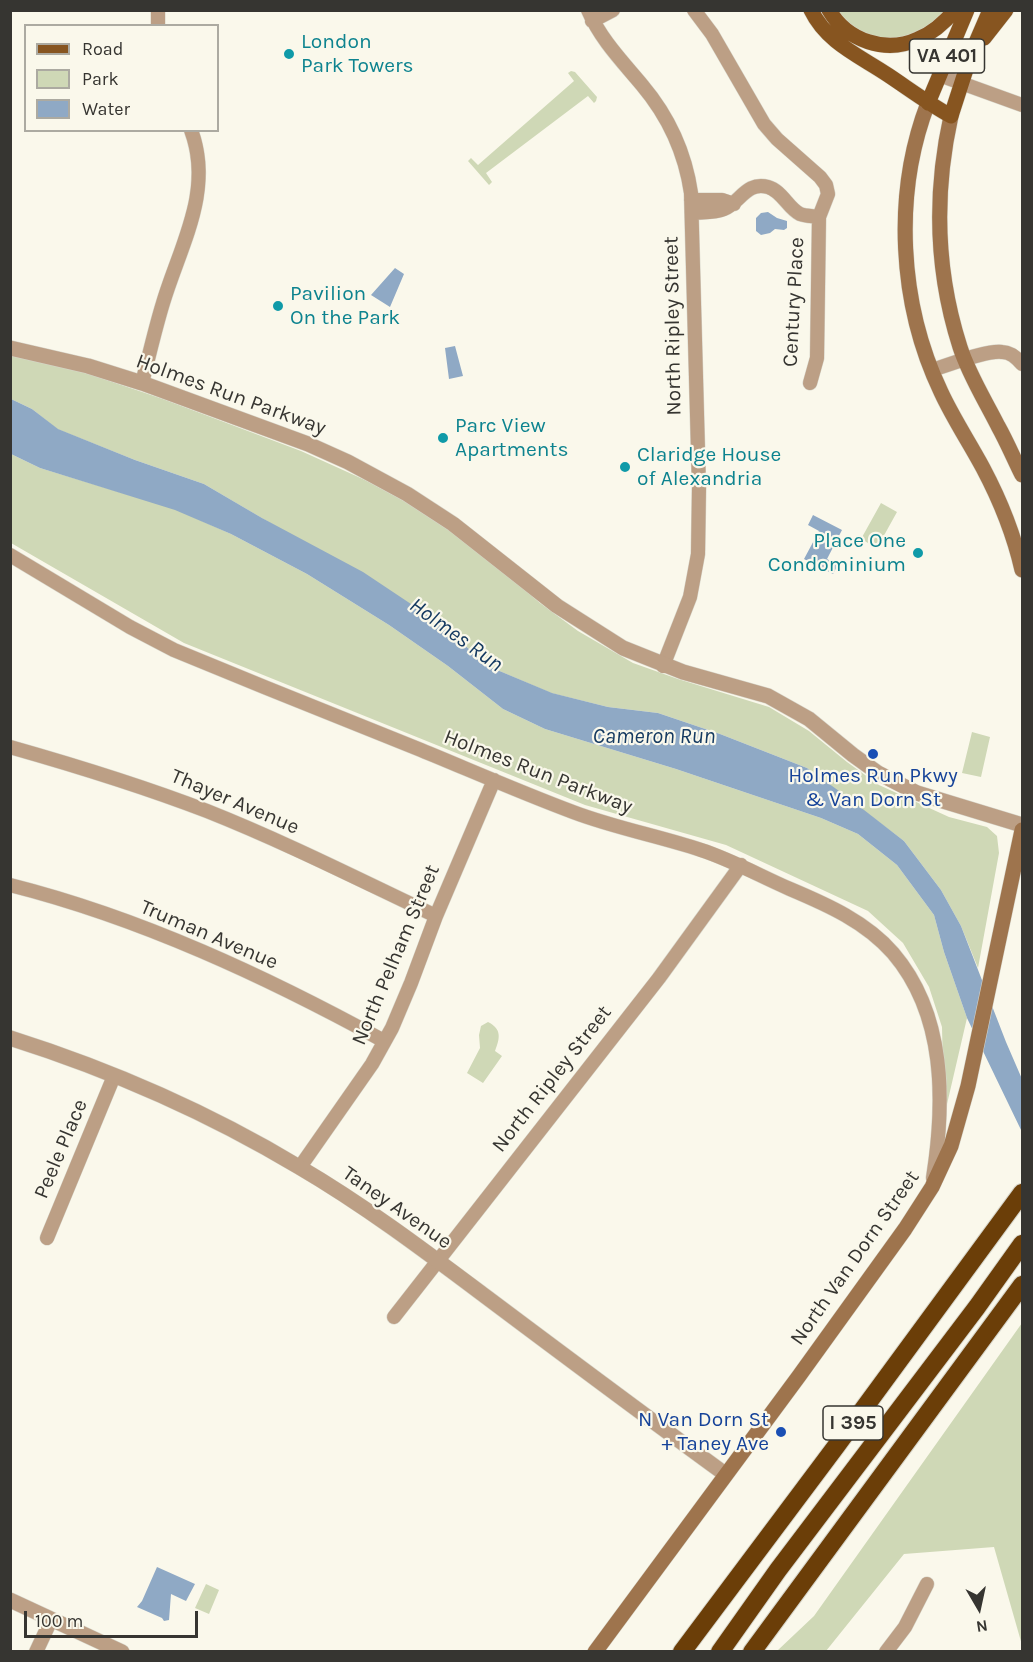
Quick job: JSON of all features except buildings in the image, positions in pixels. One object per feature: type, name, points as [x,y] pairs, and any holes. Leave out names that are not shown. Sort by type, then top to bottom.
[{"type":"highway","name":"I 395","points":[[682,1652],[1023,1193]]},
{"type":"highway","points":[[720,1652],[785,1560],[1023,1244]]},
{"type":"highway","name":"I 395","points":[[752,1652],[1023,1285]]},
{"type":"main road","points":[[811,10],[825,33],[858,58],[951,116]]},
{"type":"main road","points":[[829,10],[841,27],[851,35],[875,44],[890,46],[918,40],[931,32],[955,10]]},
{"type":"main road","name":"VA 401","points":[[967,10],[918,129],[905,205],[908,278],[932,370],[941,392],[997,498],[1023,570]]},
{"type":"main road","name":"VA 401","points":[[990,10],[971,54],[951,116],[941,170],[939,199],[941,243],[946,289],[960,347],[975,384],[1023,475]]},
{"type":"main road","points":[[971,54],[1006,10]]},
{"type":"main road","name":"North Van Dorn Street","points":[[595,1652],[894,1245],[932,1187],[956,1131],[1023,827]]},
{"type":"street","points":[[590,16],[613,10]]},
{"type":"street","points":[[694,10],[712,34],[764,124],[826,185],[828,194],[819,218]]},
{"type":"street","name":"North Ripley Street","points":[[590,16],[605,41],[662,111],[683,154],[692,207],[699,494],[698,554],[690,597],[663,666]]},
{"type":"street","points":[[939,75],[1023,105]]},
{"type":"street","points":[[142,383],[163,303],[197,201],[200,182],[191,132]]},
{"type":"street","name":"Century Place","points":[[692,207],[722,200],[734,204],[741,194],[762,186],[770,188],[801,214],[819,218],[817,358],[810,383]]},
{"type":"street","name":"Holmes Run Parkway","points":[[10,348],[88,366],[142,383],[308,444],[384,481],[453,524],[576,620],[622,648],[663,666],[768,696],[809,719],[878,773],[917,794],[1023,827]]},
{"type":"street","points":[[932,370],[1002,351],[1014,355],[1023,364]]},
{"type":"street","name":"Holmes Run Parkway","points":[[10,555],[130,627],[174,650],[595,820],[700,849],[741,865],[842,912],[877,936],[904,966],[925,1007],[931,1025],[940,1079],[936,1162],[932,1187]]},
{"type":"street","name":"Thayer Avenue","points":[[10,747],[106,775],[208,812],[436,916]]},
{"type":"street","name":"North Pelham Street","points":[[300,1167],[372,1064],[384,1041],[411,983],[436,916],[495,780]]},
{"type":"street","name":"North Ripley Street","points":[[394,1317],[659,978],[741,865]]},
{"type":"street","name":"Truman Avenue","points":[[10,885],[68,901],[190,947],[286,991],[384,1041]]},
{"type":"street","name":"Taney Avenue","points":[[10,1038],[49,1050],[189,1109],[300,1167],[408,1239],[725,1474]]},
{"type":"street","name":"Peele Place","points":[[47,1238],[114,1076]]},
{"type":"street","points":[[886,1652],[905,1627],[927,1584]]},
{"type":"street","points":[[10,1600],[122,1652]]},
{"type":"street","points":[[36,1652],[51,1620]]},
{"type":"green space","points":[[837,11],[944,11],[926,27],[904,37],[893,39],[869,36],[857,31]]},
{"type":"green space","points":[[575,72],[597,97],[596,101],[594,103],[588,96],[486,173],[492,182],[489,185],[468,161],[471,158],[478,165],[574,81],[568,73]]},
{"type":"green space","points":[[11,355],[83,372],[163,399],[301,451],[365,480],[432,516],[484,554],[540,603],[578,631],[633,663],[769,707],[809,731],[879,785],[949,817],[987,827],[997,836],[999,853],[978,968],[961,926],[941,890],[904,841],[807,768],[658,713],[608,707],[551,693],[490,667],[435,620],[204,484],[57,429],[32,409],[11,399]]},
{"type":"green space","points":[[11,454],[40,468],[175,509],[231,534],[307,574],[389,625],[448,666],[503,709],[545,729],[676,769],[821,818],[858,834],[897,865],[934,915],[967,1018],[944,1117],[942,1027],[929,987],[903,943],[868,911],[726,845],[585,805],[184,643],[11,543]]},
{"type":"green space","points":[[881,503],[897,512],[877,548],[861,539]]},
{"type":"green space","points":[[972,732],[990,737],[981,777],[962,773]]},
{"type":"green space","points":[[488,1022],[498,1031],[499,1038],[495,1051],[502,1056],[483,1083],[467,1073],[480,1048],[481,1026]]},
{"type":"green space","points":[[1022,1323],[1022,1645],[994,1547],[904,1554],[826,1651],[777,1651],[814,1616]]},
{"type":"green space","points":[[206,1584],[219,1590],[209,1614],[195,1608]]},
{"type":"water","points":[[768,212],[787,221],[787,228],[775,229],[761,235],[756,231],[756,218],[761,213]]},
{"type":"water","points":[[395,268],[404,274],[390,307],[371,295]]},
{"type":"water","points":[[455,346],[463,376],[449,379],[445,348]]},
{"type":"water","name":"Cameron Run","points":[[11,399],[32,409],[58,429],[135,460],[204,484],[363,572],[435,620],[490,667],[552,693],[608,707],[658,713],[720,734],[807,768],[846,796],[904,841],[941,890],[961,926],[1022,1079],[1022,1132],[967,1018],[934,915],[897,865],[858,834],[821,818],[676,769],[545,729],[503,709],[448,666],[389,625],[307,574],[231,534],[175,510],[40,468],[11,454]]},
{"type":"water","points":[[813,515],[842,530],[827,559],[838,565],[833,574],[804,559],[819,531],[808,525]]},
{"type":"water","points":[[157,1567],[195,1584],[186,1601],[171,1594],[169,1620],[164,1621],[137,1607]]},
{"type":"place","name":"London Park Towers","points":[[289,54]]},
{"type":"place","name":"Pavilion On the Park","points":[[278,306]]},
{"type":"place","name":"Parc View Apartments","points":[[443,438]]},
{"type":"place","name":"Claridge House of Alexandria","points":[[625,467]]},
{"type":"place","name":"Place One Condominium","points":[[918,553]]},
{"type":"place","name":"Holmes Run Pkwy & Van Dorn St","points":[[873,754]]},
{"type":"place","name":"N Van Dorn St + Taney Ave","points":[[781,1432]]},
{"type":"water label","name":"Holmes Run","points":[[456,635]]}]
